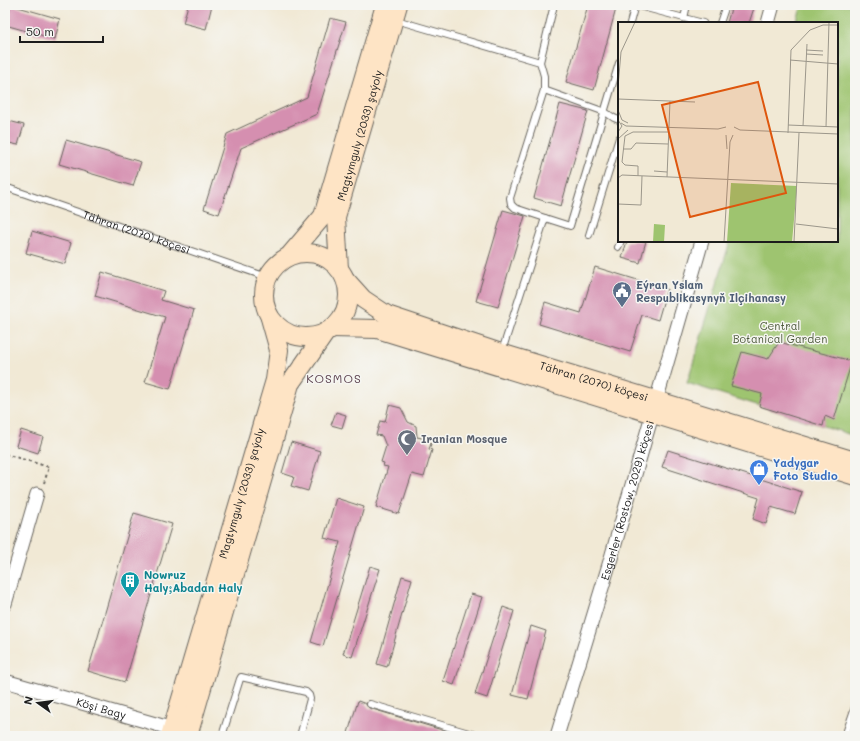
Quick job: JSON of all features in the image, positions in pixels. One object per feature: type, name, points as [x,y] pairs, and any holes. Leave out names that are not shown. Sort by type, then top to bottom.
[{"type":"main road","name":"Magtymguly (2033) şaýoly","points":[[289,256],[323,216],[393,10]]},
{"type":"main road","name":"Magtymguly (2033) şaýoly","points":[[342,274],[336,217],[393,10]]},
{"type":"main road","points":[[297,253],[313,253],[327,258],[342,274],[348,294],[345,309],[338,323],[329,330],[311,337],[295,336],[281,329],[270,318],[264,302],[263,294],[267,277],[276,264],[289,256],[297,253]]},
{"type":"main road","name":"Tähran (2070) köçesi","points":[[342,274],[363,299],[387,314],[855,476]]},
{"type":"main road","name":"Magtymguly (2033) şaýoly","points":[[183,734],[274,380],[279,350],[270,318]]},
{"type":"main road","name":"Tähran (2070) köçesi","points":[[329,330],[377,329],[654,407],[855,461]]},
{"type":"main road","name":"Magtymguly (2033) şaýoly","points":[[183,734],[290,384],[329,330]]},
{"type":"street","points":[[768,22],[773,5]]},
{"type":"street","name":"Esgerler (Rostow, 2029) köçesi","points":[[557,736],[611,558],[702,242]]},
{"type":"street","points":[[5,604],[37,494]]},
{"type":"street","name":"Köşi Bagy","points":[[5,681],[183,734]]},
{"type":"lane","points":[[554,5],[540,62],[544,76],[544,90],[510,198],[511,204],[515,208],[570,226],[618,66]]},
{"type":"lane","points":[[630,22],[635,5],[699,22]]},
{"type":"lane","points":[[684,18],[687,5]]},
{"type":"lane","points":[[720,22],[726,5]]},
{"type":"lane","points":[[393,10],[540,62]]},
{"type":"lane","points":[[544,90],[605,112],[618,119]]},
{"type":"lane","points":[[590,235],[618,141]]},
{"type":"lane","name":"Tähran (2070) köçesi","points":[[5,188],[267,277]]},
{"type":"lane","points":[[501,353],[545,218]]},
{"type":"lane","points":[[222,736],[241,677],[306,692],[310,699],[300,736]]},
{"type":"lane","points":[[370,704],[479,736]]},
{"type":"lane","points":[[845,736],[855,707]]},
{"type":"path","points":[[5,454],[48,467],[44,483]]},
{"type":"green space","name":"Central Botanical Garden","points":[[802,5],[855,5],[855,436],[687,383],[730,242],[838,242],[838,22],[796,22]]},
{"type":"building","points":[[11,5],[60,19],[55,39],[5,25]]},
{"type":"building","points":[[188,5],[212,5],[206,29],[183,23]]},
{"type":"building","points":[[588,5],[617,5],[594,90],[566,82]]},
{"type":"building","points":[[732,5],[755,5],[749,22],[727,22]]},
{"type":"building","points":[[330,18],[346,22],[317,114],[241,148],[219,214],[204,209],[227,134],[307,97]]},
{"type":"building","points":[[560,104],[588,111],[561,206],[534,198]]},
{"type":"building","points":[[5,120],[24,125],[18,145],[5,142]]},
{"type":"building","points":[[66,140],[141,162],[133,186],[59,164]]},
{"type":"building","points":[[503,210],[525,216],[498,307],[476,301]]},
{"type":"building","points":[[32,231],[71,243],[65,264],[26,253]]},
{"type":"building","points":[[627,242],[646,242],[640,263],[622,258]]},
{"type":"building","name":"Eýran Yslam Respublikasynyň Ilçihanasy","points":[[595,267],[667,289],[658,320],[642,315],[630,352],[539,324],[545,302],[581,313]]},
{"type":"building","points":[[102,272],[164,291],[161,300],[194,310],[170,389],[145,382],[165,317],[95,296]]},
{"type":"building","points":[[779,342],[852,361],[834,420],[825,416],[823,426],[759,406],[762,394],[731,386],[742,352],[768,359]]},
{"type":"building","name":"Iranian Mosque","points":[[389,405],[401,408],[408,422],[416,426],[417,437],[426,439],[431,444],[429,449],[432,450],[424,477],[412,474],[399,514],[376,507],[388,467],[383,466],[384,463],[381,462],[386,446],[382,436],[376,435],[380,421],[385,422]]},
{"type":"building","points":[[336,412],[346,415],[342,428],[331,425]]},
{"type":"building","points":[[21,430],[43,437],[38,453],[16,446]]},
{"type":"building","points":[[291,442],[320,451],[308,491],[291,486],[294,477],[282,473]]},
{"type":"building","points":[[668,450],[802,492],[795,514],[771,507],[766,524],[753,519],[759,498],[662,467]]},
{"type":"building","points":[[336,498],[364,507],[323,646],[311,642],[340,542],[324,538]]},
{"type":"building","name":"Nowruz Haly;Abadan Haly","points":[[134,513],[172,524],[125,682],[88,671]]},
{"type":"building","points":[[370,566],[380,569],[352,657],[343,654]]},
{"type":"building","points":[[402,576],[412,579],[387,667],[377,664]]},
{"type":"building","points":[[471,594],[482,597],[454,685],[443,681]]},
{"type":"building","points":[[503,607],[514,611],[487,698],[475,694]]},
{"type":"building","points":[[531,626],[546,631],[528,699],[512,695]]},
{"type":"building","points":[[358,701],[366,704],[369,708],[462,736],[347,736]]},
{"type":"place","name":"Eýran Yslam Respublikasynyň Ilçihanasy","points":[[622,308]]},
{"type":"place","name":"Iranian Mosque","points":[[407,456]]},
{"type":"place","name":"Yadygar Foto Studio","points":[[759,486]]},
{"type":"place","name":"Nowruz Haly;Abadan Haly","points":[[130,598]]},
{"type":"district","name":"KOSMOS","points":[[334,379]]}]
